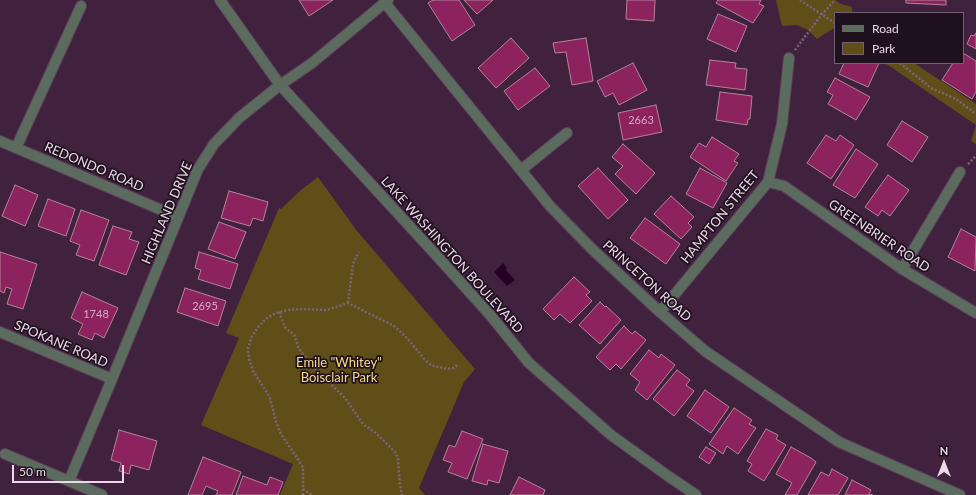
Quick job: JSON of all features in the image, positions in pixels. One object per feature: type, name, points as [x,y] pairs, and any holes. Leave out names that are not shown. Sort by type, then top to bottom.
[{"type":"street","name":"LAKE WASHINGTON BOULEVARD","points":[[220,0],[280,85],[466,288],[530,363],[611,434],[696,495]]},
{"type":"street","name":"HIGHLAND DRIVE","points":[[69,481],[198,169],[214,144],[239,118],[280,85],[312,63],[386,1]]},
{"type":"street","name":"PRINCETON ROAD","points":[[386,1],[550,206],[592,250],[706,352],[839,442],[960,495]]},
{"type":"street","points":[[16,148],[81,6]]},
{"type":"street","name":"HAMPTON STREET","points":[[660,312],[768,182],[782,124],[789,58]]},
{"type":"street","points":[[521,170],[567,132]]},
{"type":"street","name":"REDONDO ROAD","points":[[0,141],[178,217]]},
{"type":"street","points":[[902,269],[960,172]]},
{"type":"street","name":"GREENBRIER ROAD","points":[[768,182],[784,186],[902,269],[976,313]]},
{"type":"street","name":"SPOKANE ROAD","points":[[0,332],[112,380]]},
{"type":"street","points":[[5,454],[102,495]]},
{"type":"path","points":[[800,0],[834,22]]},
{"type":"path","points":[[789,58],[834,0]]},
{"type":"path","points":[[901,64],[931,88],[956,99],[976,114]]},
{"type":"path","points":[[348,303],[353,264],[359,252]]},
{"type":"path","points":[[303,495],[303,467],[281,434],[266,391],[253,371],[248,359],[248,348],[252,336],[267,318],[279,312],[302,309],[327,310],[348,303],[394,326],[408,339],[431,365],[447,369],[454,368],[458,365]]},
{"type":"path","points":[[279,312],[285,327],[295,336],[298,347],[308,362],[345,398],[363,424],[376,433],[395,452],[398,458],[402,495]]},
{"type":"path","points":[[303,489],[312,495]]},
{"type":"green space","points":[[776,0],[835,0],[841,4],[852,7],[852,12],[834,12],[834,28],[817,39],[808,30],[797,25],[782,26]]},
{"type":"green space","points":[[886,64],[916,64],[976,104],[976,125]]},
{"type":"green space","points":[[976,125],[976,144],[971,141]]},
{"type":"green space","name":"Emile \"Whitey\" Boisclair Park","points":[[318,177],[357,231],[475,369],[464,382],[419,488],[425,495],[280,495],[293,464],[201,425],[239,338],[226,333],[279,208],[281,209],[301,190]]},
{"type":"shaded area","points":[[503,263],[507,268],[506,270],[515,280],[507,286],[494,272]]},
{"type":"building","points":[[299,0],[333,0],[309,16]]},
{"type":"building","points":[[433,0],[459,0],[475,25],[452,41],[428,3]]},
{"type":"building","points":[[464,0],[493,0],[477,14]]},
{"type":"building","points":[[627,0],[655,0],[654,21],[626,19]]},
{"type":"building","points":[[718,0],[761,0],[759,4],[764,6],[753,23],[716,3]]},
{"type":"building","points":[[906,0],[946,0],[946,5],[906,3]]},
{"type":"building","points":[[718,14],[747,26],[736,52],[707,39]]},
{"type":"building","points":[[976,33],[976,49],[967,44],[971,35],[974,36]]},
{"type":"building","points":[[511,38],[529,58],[496,88],[478,68]]},
{"type":"building","points":[[586,38],[593,81],[572,85],[566,52],[555,53],[553,43]]},
{"type":"building","points":[[964,54],[976,61],[976,92],[972,99],[942,80],[952,64],[964,64]]},
{"type":"building","points":[[710,60],[736,63],[735,68],[747,69],[745,90],[706,85]]},
{"type":"building","points":[[633,63],[647,90],[619,105],[613,93],[605,97],[597,81]]},
{"type":"building","points":[[844,64],[879,64],[868,87],[839,74]]},
{"type":"building","points":[[535,68],[550,86],[518,110],[504,91]]},
{"type":"building","points":[[835,78],[870,97],[856,120],[828,104],[833,95],[827,92]]},
{"type":"building","points":[[720,92],[752,96],[750,119],[748,119],[747,125],[716,120]]},
{"type":"building","points":[[656,105],[662,132],[623,140],[618,113]]},
{"type":"building","points":[[902,121],[928,137],[912,162],[887,145]]},
{"type":"building","points":[[826,135],[836,141],[840,135],[854,145],[831,179],[807,163]]},
{"type":"building","points":[[712,137],[739,154],[734,161],[738,163],[726,181],[690,157],[699,143],[706,147]]},
{"type":"building","points":[[623,144],[655,173],[636,194],[615,174],[623,166],[612,157]]},
{"type":"building","points":[[856,149],[878,164],[855,198],[833,185]]},
{"type":"building","points":[[598,168],[628,200],[608,219],[578,186]]},
{"type":"building","points":[[700,168],[727,183],[713,208],[686,194]]},
{"type":"building","points":[[888,175],[909,190],[890,216],[882,210],[878,216],[865,207]]},
{"type":"building","points":[[15,185],[38,195],[25,226],[2,216]]},
{"type":"building","points":[[229,191],[268,202],[263,221],[253,218],[250,226],[221,218]]},
{"type":"building","points":[[671,196],[694,217],[688,223],[692,227],[681,239],[654,214]]},
{"type":"building","points":[[48,199],[75,209],[66,236],[38,226]]},
{"type":"building","points":[[81,210],[109,220],[94,261],[76,255],[80,245],[70,241]]},
{"type":"building","points":[[645,218],[680,244],[666,264],[630,238]]},
{"type":"building","points":[[219,222],[246,232],[235,259],[208,249]]},
{"type":"building","points":[[113,226],[132,232],[129,239],[139,242],[126,275],[99,265]]},
{"type":"building","points":[[961,229],[976,237],[975,271],[948,257]]},
{"type":"building","points":[[0,252],[37,264],[23,309],[7,304],[12,289],[6,287],[4,293],[0,291]]},
{"type":"building","points":[[199,252],[238,264],[230,289],[198,279],[201,270],[195,268]]},
{"type":"building","points":[[574,277],[590,292],[586,295],[592,301],[570,323],[560,314],[554,320],[543,309]]},
{"type":"building","points":[[185,288],[226,301],[218,326],[177,312]]},
{"type":"building","points":[[82,292],[118,308],[104,338],[95,333],[92,340],[78,334],[83,324],[71,318]]},
{"type":"building","points":[[600,302],[621,320],[600,344],[579,325]]},
{"type":"building","points":[[624,326],[632,334],[635,331],[646,340],[621,369],[616,364],[610,370],[596,357]]},
{"type":"building","points":[[649,350],[659,358],[661,354],[675,365],[647,400],[635,390],[640,382],[630,374]]},
{"type":"building","points":[[677,370],[690,380],[686,385],[694,391],[674,416],[653,399]]},
{"type":"building","points":[[705,390],[729,407],[711,433],[687,416]]},
{"type":"building","points":[[734,408],[752,420],[749,424],[756,428],[738,454],[727,446],[723,454],[709,444]]},
{"type":"building","points":[[766,429],[778,435],[776,439],[786,445],[764,481],[748,471],[752,464],[747,461]]},
{"type":"building","points":[[119,430],[157,441],[149,470],[131,465],[129,474],[119,471],[121,463],[111,460]]},
{"type":"building","points":[[462,431],[483,439],[467,479],[448,472],[452,463],[443,460],[449,445],[455,447]]},
{"type":"building","points":[[483,444],[508,451],[499,483],[488,480],[487,485],[472,481]]},
{"type":"building","points":[[706,447],[716,453],[709,464],[699,457]]},
{"type":"building","points":[[791,447],[816,462],[797,495],[785,495],[792,483],[776,474]]},
{"type":"building","points":[[203,457],[241,472],[232,495],[216,495],[218,491],[206,486],[202,495],[188,495]]},
{"type":"building","points":[[832,469],[848,478],[838,495],[808,495],[821,472],[829,476]]},
{"type":"building","points":[[243,476],[267,485],[270,477],[283,482],[278,495],[236,495]]},
{"type":"building","points":[[519,477],[545,490],[543,495],[510,495]]},
{"type":"building","points":[[852,480],[871,490],[869,494],[873,495],[845,495]]}]
